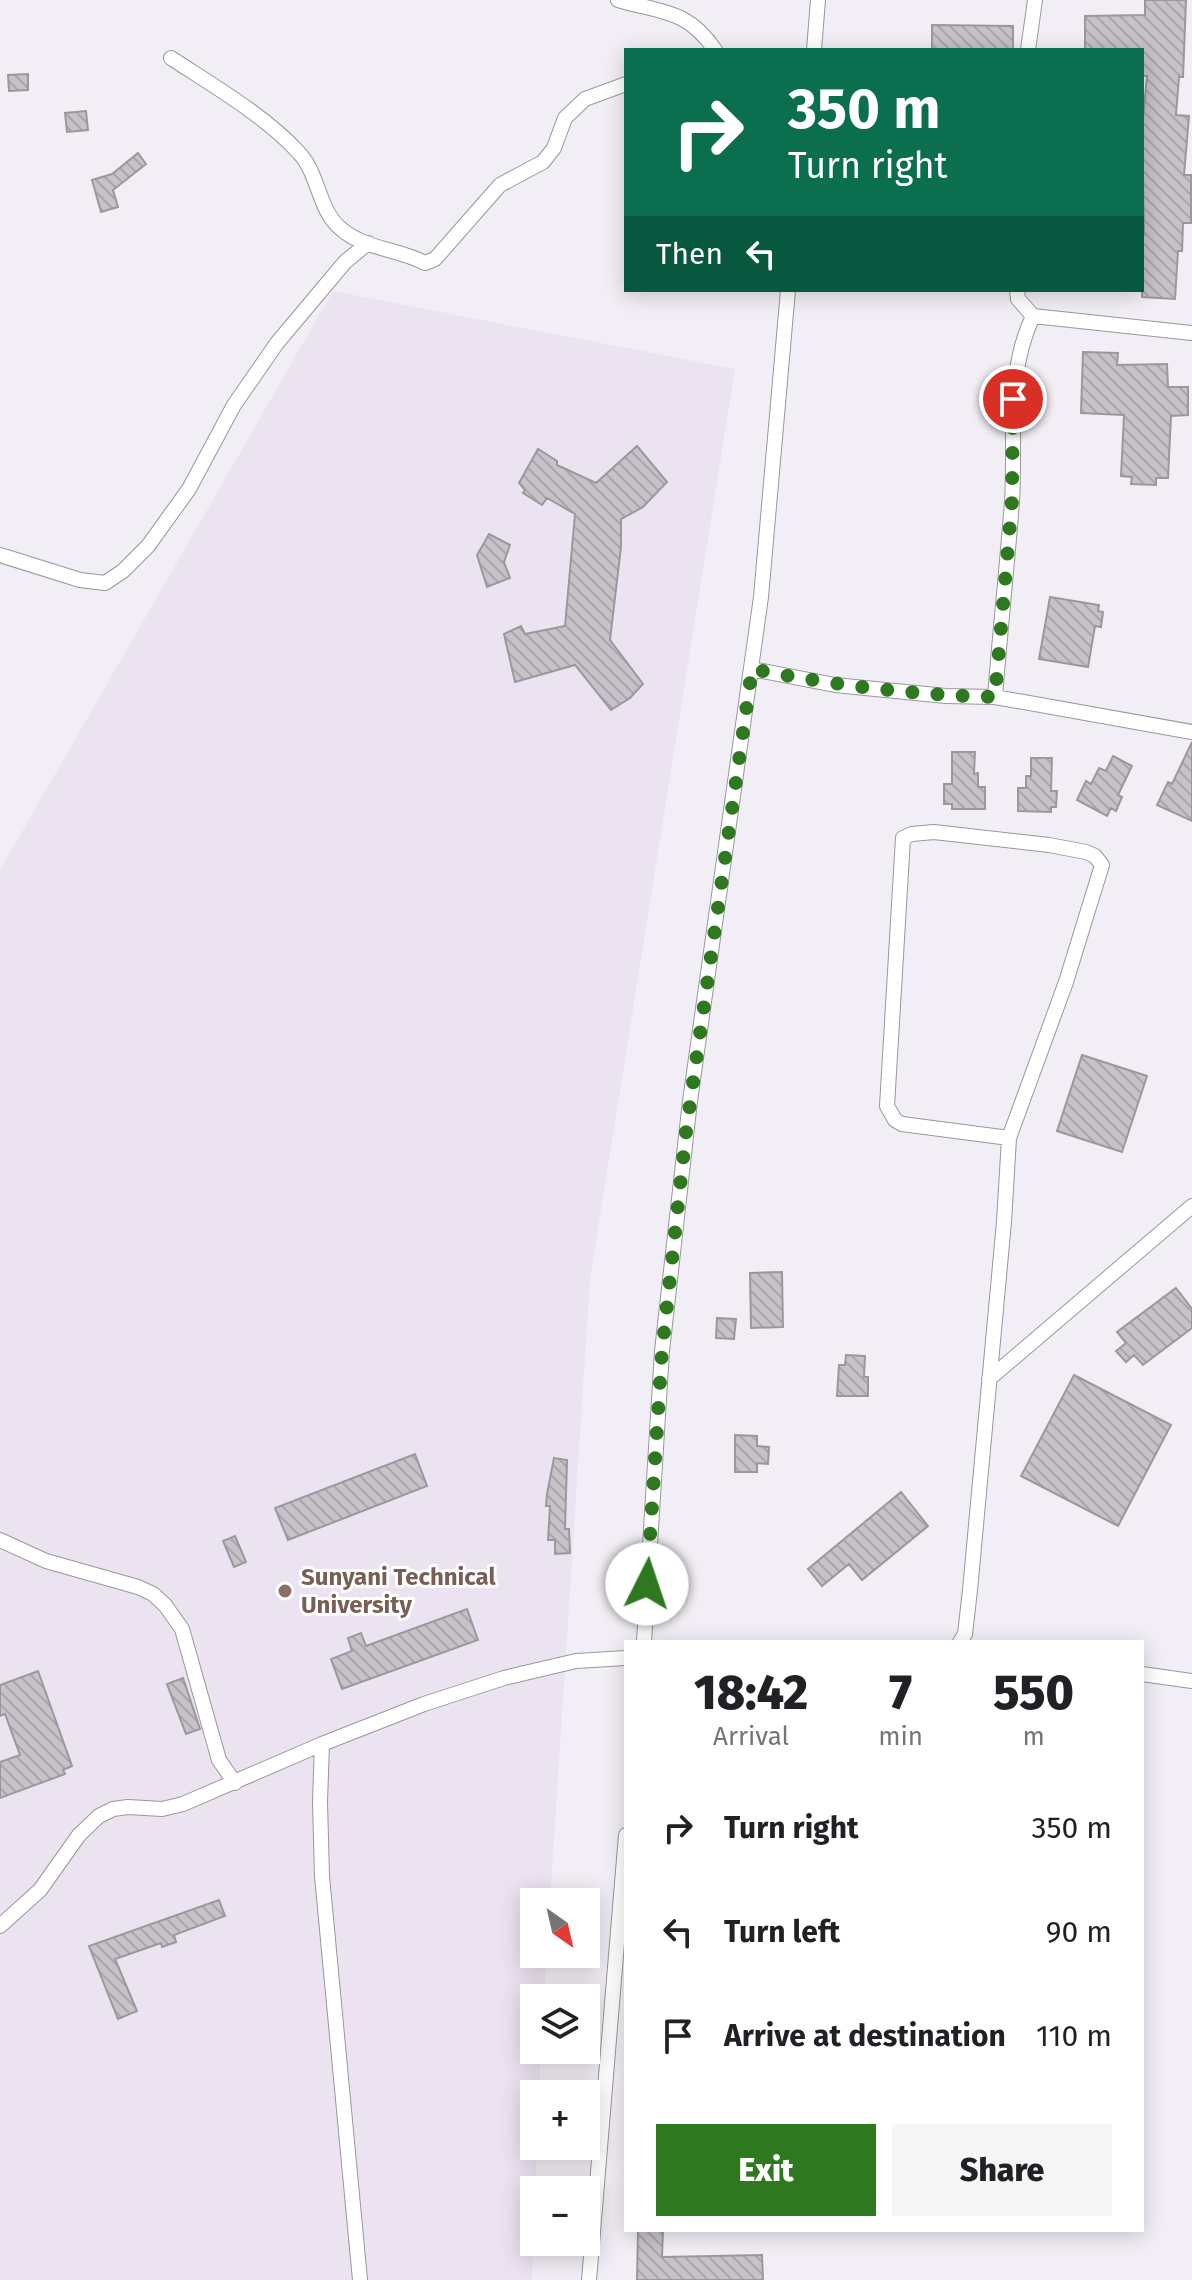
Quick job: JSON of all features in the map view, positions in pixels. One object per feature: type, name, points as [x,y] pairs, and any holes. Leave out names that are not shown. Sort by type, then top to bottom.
[{"type":"street","points":[[618,0],[684,17],[714,48]]},
{"type":"street","points":[[814,48],[818,0]]},
{"type":"street","points":[[1028,48],[1035,0]]},
{"type":"street","points":[[171,58],[231,97],[300,153],[336,224],[368,243],[412,255],[425,263],[435,259],[500,185],[543,162],[554,148],[565,118],[585,99],[624,85]]},
{"type":"street","points":[[0,555],[80,580],[105,583],[123,571],[148,546],[189,489],[234,405],[277,343],[345,262],[368,243]]},
{"type":"street","points":[[644,1640],[663,1335],[690,1101],[752,669],[788,292]]},
{"type":"street","points":[[1017,292],[1018,299],[1033,316],[1192,333]]},
{"type":"street","points":[[995,697],[1012,501],[1013,399],[1022,339],[1033,316]]},
{"type":"street","points":[[752,669],[835,685],[946,696],[995,697],[1192,732]]},
{"type":"street","points":[[961,1640],[965,1634],[970,1590],[1009,1138],[1066,982],[1102,865],[1095,856],[1086,852],[1049,845],[934,832],[912,834],[903,838],[887,1106],[895,1120],[902,1124],[1009,1138]]},
{"type":"street","points":[[989,1379],[1192,1206]]},
{"type":"street","points":[[0,1540],[46,1561],[138,1587],[153,1594],[165,1605],[182,1629],[219,1760],[235,1783]]},
{"type":"street","points":[[0,1926],[40,1890],[79,1835],[99,1816],[113,1809],[162,1809],[183,1804],[424,1704],[504,1678],[576,1661],[624,1658]]},
{"type":"street","points":[[1144,1674],[1192,1681]]},
{"type":"street","points":[[322,1744],[322,1876],[360,2280]]},
{"type":"street","points":[[589,2280],[624,1859]]},
{"type":"shaded area","name":"Sunyani Technical University","points":[[333,291],[735,369],[590,1279],[551,1888],[520,1888],[520,1968],[546,1968],[545,1984],[520,1984],[520,2064],[540,2064],[540,2080],[520,2080],[520,2160],[536,2160],[536,2176],[520,2176],[520,2256],[533,2256],[532,2280],[0,2280],[0,870]]},
{"type":"building","points":[[1145,0],[1186,0],[1183,77],[1179,77],[1176,115],[1189,116],[1184,175],[1191,175],[1191,223],[1183,223],[1175,299],[1142,297],[1147,76],[1144,76],[1144,48],[1085,48],[1085,16],[1145,15]]},
{"type":"building","points":[[932,25],[1013,26],[1013,48],[932,48]]},
{"type":"building","points":[[28,74],[28,90],[9,91],[8,75]]},
{"type":"building","points":[[86,111],[88,130],[67,132],[65,113]]},
{"type":"building","points":[[138,153],[146,164],[113,190],[118,207],[101,212],[92,180],[112,174]]},
{"type":"building","points":[[1083,352],[1118,353],[1117,365],[1167,364],[1168,387],[1188,387],[1188,415],[1171,416],[1168,478],[1156,478],[1156,485],[1131,484],[1132,477],[1121,476],[1124,415],[1081,413]]},
{"type":"building","points":[[637,446],[667,482],[643,507],[621,519],[621,547],[610,640],[643,684],[630,698],[611,710],[575,665],[515,682],[504,634],[521,626],[525,634],[565,626],[575,514],[547,498],[542,505],[523,493],[525,490],[519,483],[538,449],[557,461],[557,465],[596,483]]},
{"type":"building","points":[[489,534],[510,545],[504,562],[510,578],[487,587],[477,555]]},
{"type":"building","points":[[1050,597],[1099,605],[1098,611],[1103,612],[1101,627],[1095,626],[1088,667],[1039,659]]},
{"type":"building","points":[[1192,742],[1192,821],[1157,805],[1168,782],[1172,784]]},
{"type":"building","points":[[952,752],[975,752],[974,774],[978,773],[978,787],[985,787],[985,809],[952,809],[952,804],[944,804],[944,784],[952,784]]},
{"type":"building","points":[[1113,756],[1132,766],[1118,795],[1122,797],[1116,811],[1111,808],[1107,816],[1077,800],[1086,781],[1091,784],[1099,768],[1106,771]]},
{"type":"building","points":[[1031,758],[1052,758],[1051,791],[1057,791],[1056,807],[1051,807],[1051,812],[1018,811],[1018,788],[1026,788],[1026,776],[1031,776]]},
{"type":"building","points":[[1082,1055],[1147,1076],[1122,1152],[1057,1131]]},
{"type":"building","points":[[782,1272],[783,1327],[751,1328],[750,1273]]},
{"type":"building","points":[[1176,1288],[1192,1309],[1192,1328],[1143,1365],[1134,1355],[1126,1362],[1116,1351],[1126,1343],[1117,1332]]},
{"type":"building","points":[[717,1318],[736,1319],[734,1339],[716,1338]]},
{"type":"building","points":[[846,1355],[865,1356],[864,1377],[868,1377],[868,1396],[837,1396],[839,1365],[845,1365]]},
{"type":"building","points":[[1074,1375],[1171,1425],[1118,1526],[1021,1476]]},
{"type":"building","points":[[735,1435],[757,1436],[757,1446],[769,1447],[768,1464],[757,1463],[757,1472],[735,1472]]},
{"type":"building","points":[[415,1454],[427,1486],[288,1540],[275,1508]]},
{"type":"building","points":[[554,1458],[567,1460],[565,1529],[569,1529],[570,1553],[555,1554],[555,1540],[548,1540],[550,1506],[546,1506]]},
{"type":"building","points":[[901,1492],[928,1526],[862,1580],[849,1564],[822,1586],[808,1569]]},
{"type":"building","points":[[235,1536],[246,1562],[234,1567],[223,1541]]},
{"type":"building","points":[[467,1609],[478,1640],[342,1689],[331,1659],[352,1651],[348,1638],[361,1633],[366,1646]]},
{"type":"building","points":[[38,1671],[72,1766],[63,1770],[65,1774],[0,1798],[0,1762],[20,1755],[5,1714],[0,1716],[0,1685]]},
{"type":"building","points":[[183,1678],[200,1729],[186,1734],[167,1684]]},
{"type":"building","points":[[219,1900],[225,1916],[174,1935],[176,1942],[162,1947],[161,1943],[115,1959],[137,2011],[118,2019],[89,1946]]},
{"type":"building","points":[[638,2232],[663,2232],[662,2257],[762,2255],[763,2280],[637,2280]]},
{"type":"place","name":"Sunyani Technical University","points":[[285,1591]]},
{"type":"route","points":[[647,1584],[662,1351],[686,1132],[752,669],[835,685],[946,696],[995,697],[1012,501],[1013,399]]}]
